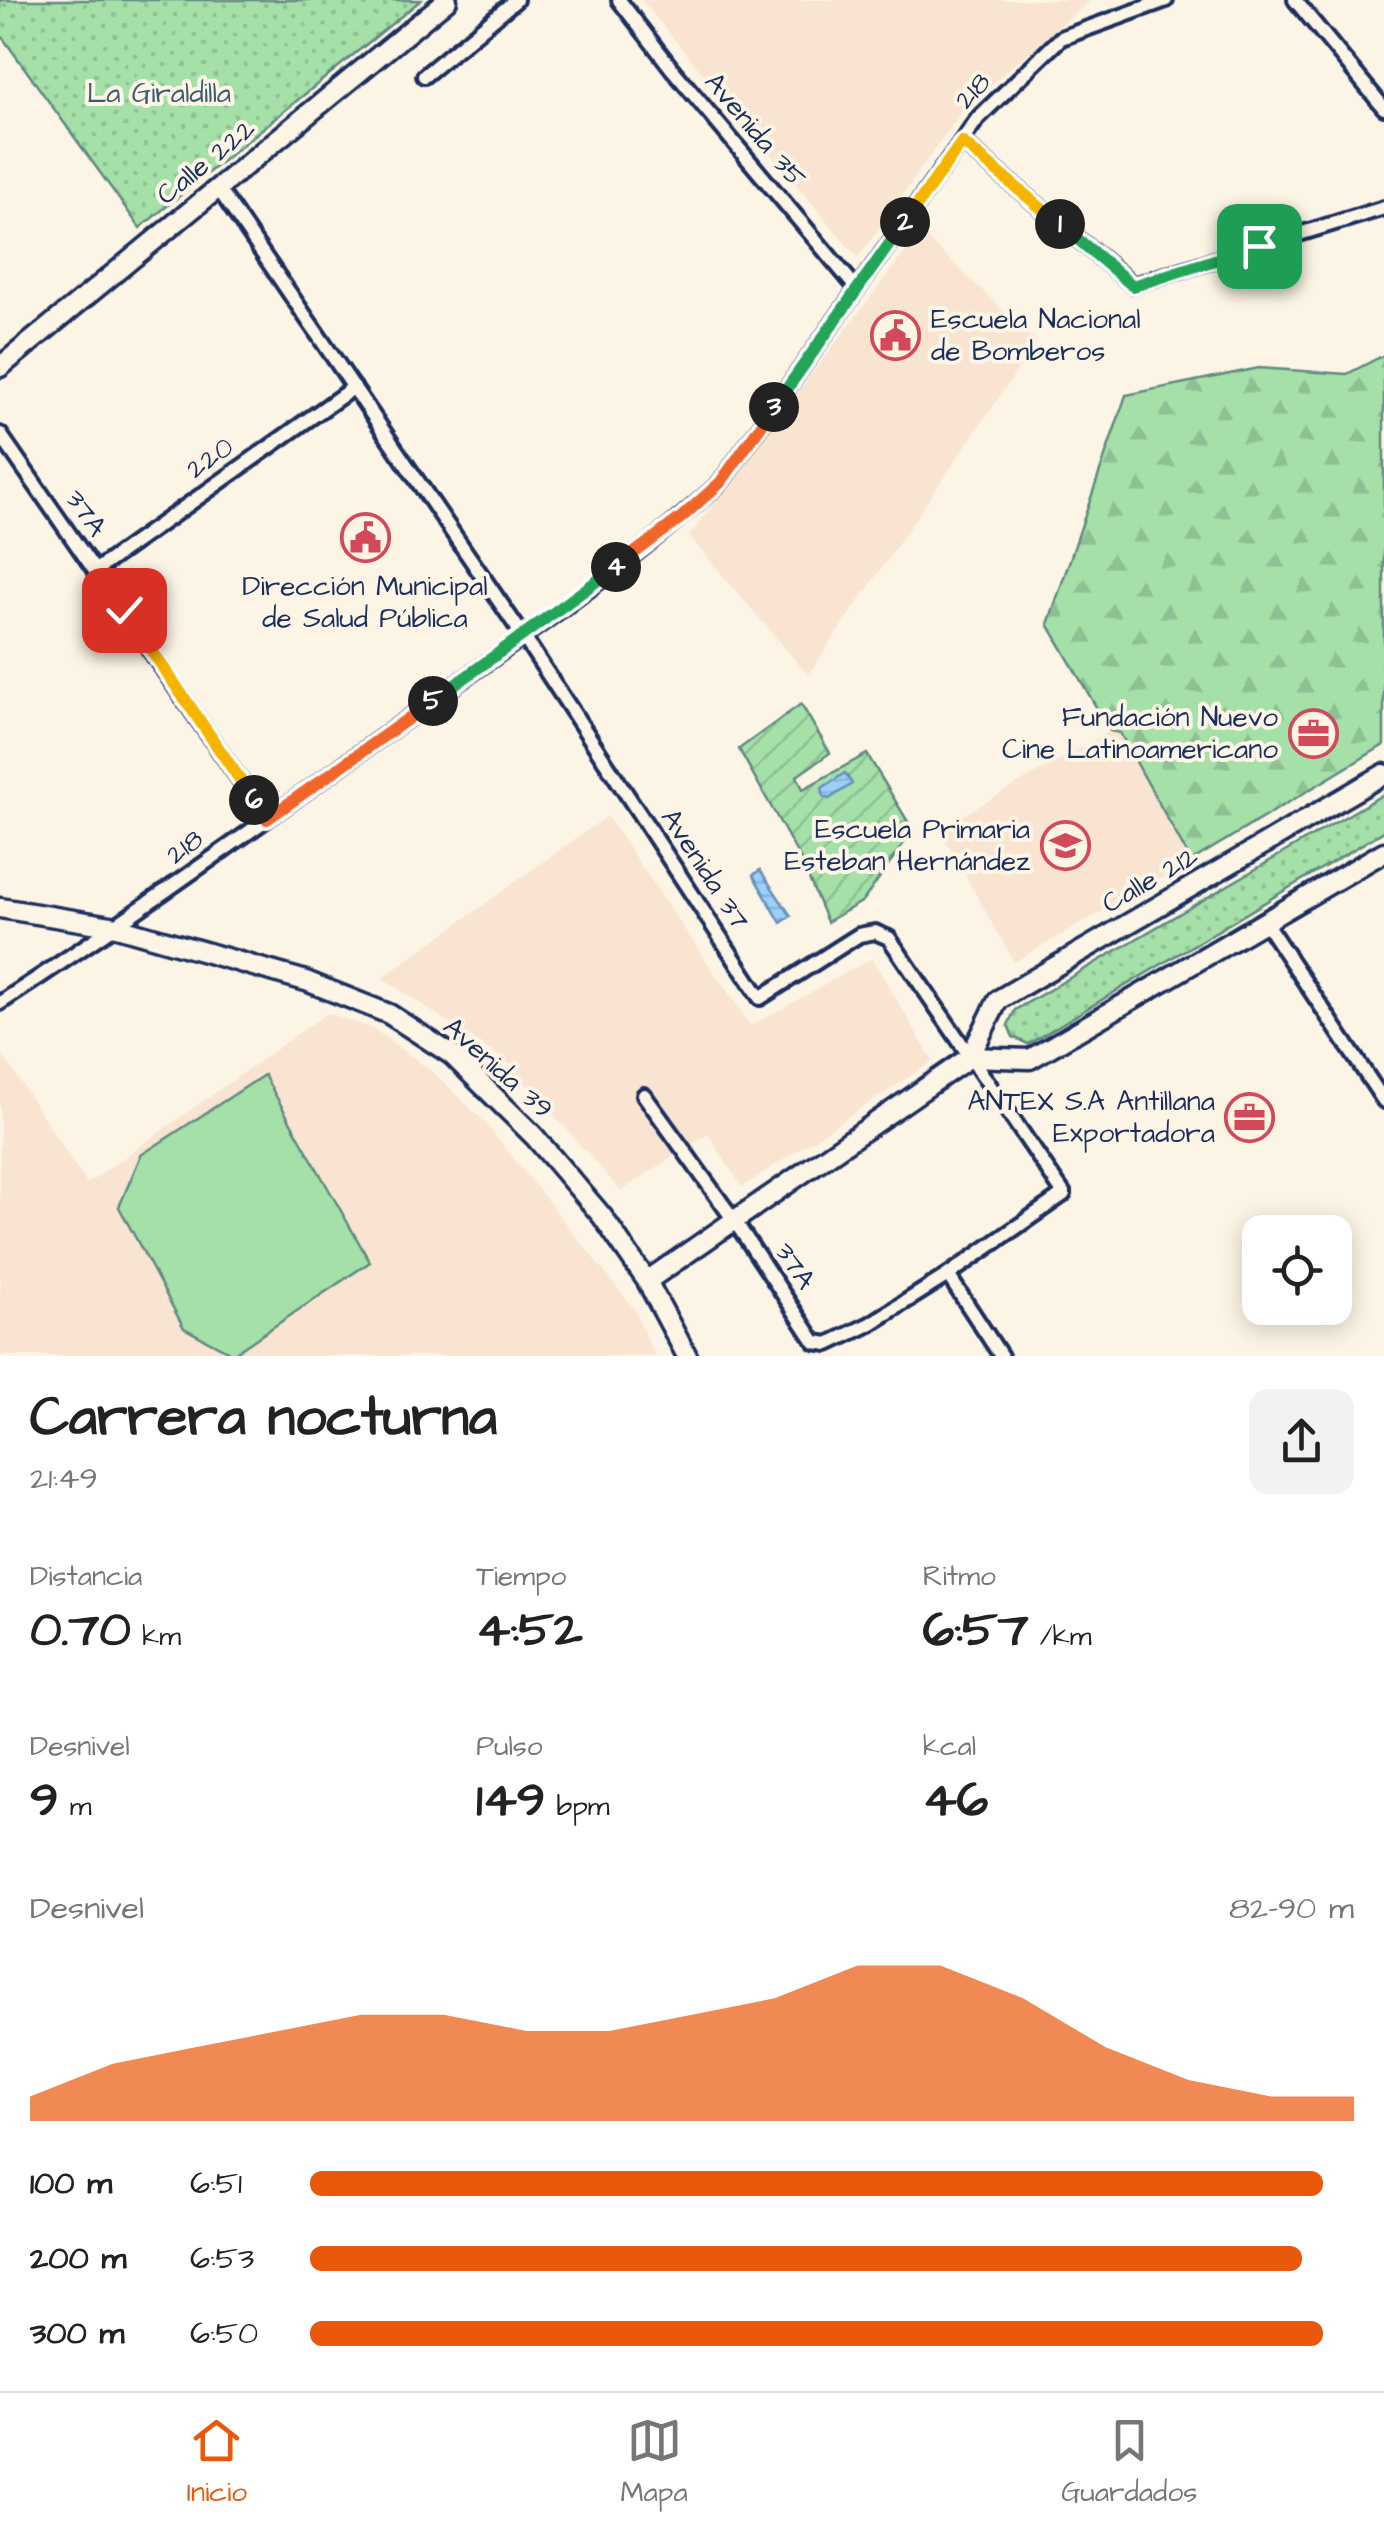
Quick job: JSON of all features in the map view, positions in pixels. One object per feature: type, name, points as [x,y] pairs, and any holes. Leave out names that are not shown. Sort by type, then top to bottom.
[{"type":"street","name":"Calle 222","points":[[0,367],[447,0]]},
{"type":"street","points":[[424,76],[516,0]]},
{"type":"street","name":"Avenida 35","points":[[619,0],[672,70],[857,289]]},
{"type":"street","name":"218","points":[[0,1003],[117,927],[682,517],[721,482],[978,118],[1061,38],[1166,0]]},
{"type":"street","points":[[1296,0],[1384,108]]},
{"type":"street","points":[[962,142],[1133,286],[1384,208]]},
{"type":"street","name":"Avenida 37","points":[[218,188],[523,636],[760,998],[860,935],[874,932],[889,938],[1064,1194],[948,1275]]},
{"type":"street","name":"220","points":[[96,570],[354,387]]},
{"type":"street","name":"37A","points":[[0,434],[267,819]]},
{"type":"street","name":"Calle 212","points":[[647,1281],[970,1057],[998,1000],[1384,774]]},
{"type":"street","points":[[970,1057],[1030,1059],[1384,852]]},
{"type":"street","name":"Avenida 39","points":[[0,908],[117,927],[306,981],[389,1014],[452,1056],[534,1136],[602,1216],[647,1281],[687,1356]]},
{"type":"street","points":[[1265,922],[1384,1102]]},
{"type":"street","name":"37A","points":[[644,1095],[736,1222],[815,1342],[828,1344],[870,1324],[948,1275]]},
{"type":"street","points":[[948,1275],[1001,1356]]},
{"type":"shaded area","points":[[641,0],[1089,2],[966,105],[858,258]]},
{"type":"shaded area","points":[[920,232],[1037,342],[808,675],[689,536]]},
{"type":"shaded area","name":"Escuela Primaria Esteban Hernández","points":[[1110,731],[1120,733],[1191,861],[1014,962],[939,829]]},
{"type":"shaded area","points":[[607,816],[751,1026],[872,958],[933,1061],[742,1187],[708,1134],[621,1191],[507,1062],[382,978]]},
{"type":"shaded area","points":[[327,1013],[374,1029],[433,1072],[483,1120],[634,1309],[654,1356],[0,1356],[0,1051],[87,1184]]},
{"type":"green space","name":"La Giraldilla","points":[[0,0],[421,0],[140,228],[0,34]]},
{"type":"green space","points":[[1384,355],[1384,745],[1191,861],[1120,733],[1110,731],[1048,624],[1126,395],[1259,368],[1347,374]]},
{"type":"green space","points":[[801,704],[830,753],[797,776],[803,789],[867,754],[913,830],[863,901],[827,922],[802,862],[739,749]]},
{"type":"green space","points":[[1384,794],[1384,831],[1028,1044],[1013,1037],[1008,1025],[1015,1010]]},
{"type":"green space","points":[[264,1075],[370,1262],[233,1354],[184,1328],[119,1207],[141,1155]]},
{"type":"water","points":[[845,773],[852,784],[829,799],[824,797],[822,788]]},
{"type":"water","points":[[760,870],[791,916],[781,923],[753,875]]},
{"type":"place","name":"Escuela Nacional de Bomberos","points":[[896,335]]},
{"type":"place","name":"Dirección Municipal de Salud Pública","points":[[365,538]]},
{"type":"place","name":"Fundación Nuevo Cine Latinoamericano","points":[[1313,733]]},
{"type":"place","name":"Escuela Primaria Esteban Hernández","points":[[1065,845]]},
{"type":"place","name":"ANTEX S.A Antillana Exportadora","points":[[1250,1117]]},
{"type":"route","points":[[124,610],[267,819],[523,636],[682,517],[721,482],[962,142],[1133,286],[1259,246]]}]
